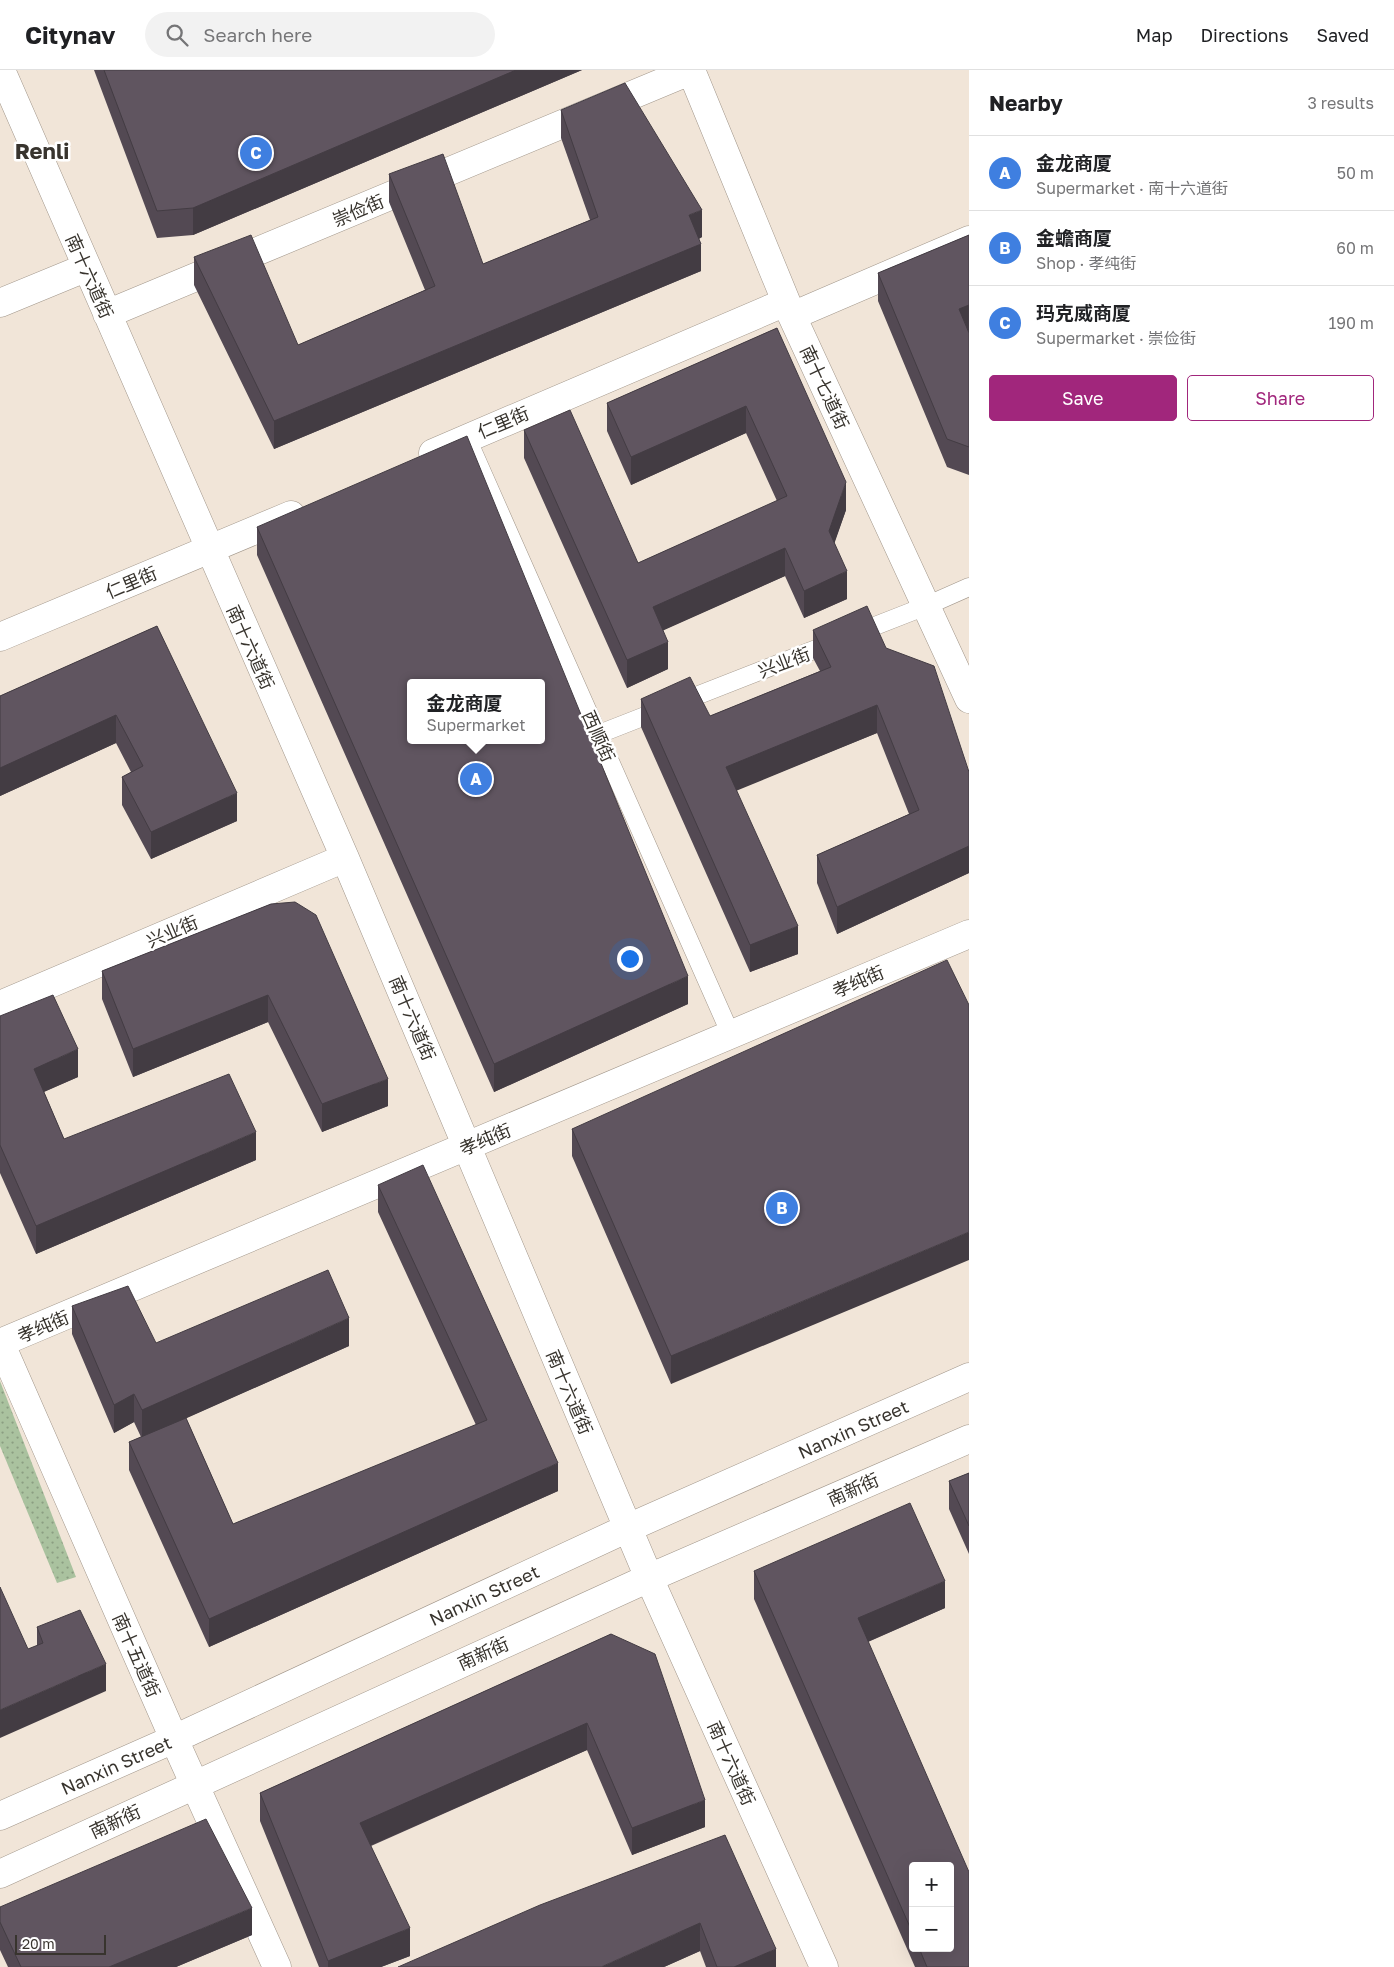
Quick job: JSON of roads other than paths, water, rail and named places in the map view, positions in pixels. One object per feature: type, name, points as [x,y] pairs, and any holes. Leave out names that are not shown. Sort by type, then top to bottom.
[{"type":"street","name":"南十六道街","points":[[1,70],[85,268],[107,314],[345,858],[649,1578],[824,1967]]},
{"type":"street","name":"南十七道街","points":[[691,70],[789,309],[969,699]]},
{"type":"street","name":"崇俭街","points":[[107,314],[691,70]]},
{"type":"street","name":"仁里街","points":[[413,461],[789,309],[969,240]]},
{"type":"street","points":[[0,304],[85,268]]},
{"type":"street","name":"仁里街","points":[[0,637],[315,504]]},
{"type":"street","name":"兴业街","points":[[0,1005],[345,858]]},
{"type":"street","name":"孝纯街","points":[[0,1343],[969,934]]},
{"type":"street","name":"南十五道街","points":[[0,1343],[194,1785],[277,1967]]},
{"type":"street","name":"Nanxin Street","points":[[0,1816],[174,1739],[628,1528],[969,1377]]},
{"type":"street","name":"南新街","points":[[0,1874],[649,1578],[969,1438]]},
{"type":"lane","name":"西顺街","points":[[466,438],[731,1035]]},
{"type":"lane","name":"兴业街","points":[[598,734],[926,606],[969,587]]},
{"type":"place","name":"玛克威商厦","points":[[256,153]]},
{"type":"place","name":"金龙商厦","points":[[476,779]]},
{"type":"place","name":"金蟾商厦","points":[[782,1208]]},
{"type":"district","name":"Renli","points":[[42,150]]}]
